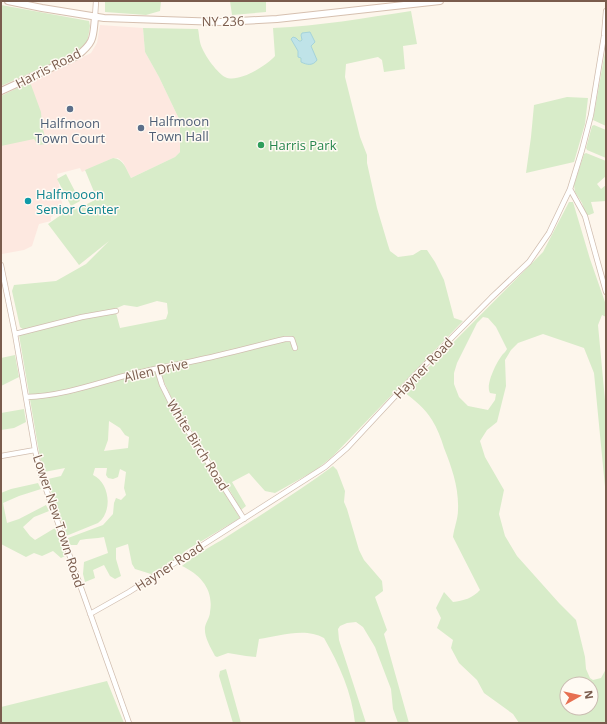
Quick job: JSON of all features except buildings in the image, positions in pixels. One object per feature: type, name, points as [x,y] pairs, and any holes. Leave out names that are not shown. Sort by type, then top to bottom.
[{"type":"main road","name":"NY 236","points":[[8,1],[95,17],[160,21],[221,22],[277,19],[440,1]]},
{"type":"main road","name":"Harris Road","points":[[1,91],[77,56],[88,48],[94,34],[95,17]]},
{"type":"street","points":[[95,17],[96,1]]},
{"type":"street","name":"Hayner Road","points":[[90,614],[129,592],[324,468],[347,448],[413,377],[529,262],[549,233],[570,189],[582,153],[591,115],[604,36],[606,11]]},
{"type":"street","points":[[570,189],[585,216],[606,292]]},
{"type":"street","name":"Lower New Town Road","points":[[1,265],[15,334],[35,450],[44,485],[129,723]]},
{"type":"street","points":[[15,334],[82,317],[116,312]]},
{"type":"street","name":"Allen Drive","points":[[26,397],[43,397],[66,392],[285,339],[292,339],[295,348]]},
{"type":"street","name":"White Birch Road","points":[[157,369],[162,386],[174,409],[244,519]]},
{"type":"street","points":[[1,456],[35,450]]},
{"type":"shaded area","points":[[100,25],[143,28],[145,52],[180,121],[180,152],[175,157],[131,178],[123,162],[118,158],[113,158],[82,172],[80,168],[57,174],[63,209],[51,217],[51,221],[39,224],[32,246],[24,250],[2,254],[1,96],[91,53],[97,43]]},
{"type":"green space","points":[[105,1],[161,1],[160,11],[146,15],[105,12]]},
{"type":"green space","points":[[230,1],[266,1],[266,12],[232,15]]},
{"type":"green space","points":[[1,5],[89,21],[90,26],[86,43],[75,53],[1,86]]},
{"type":"green space","points":[[411,11],[417,44],[403,46],[405,69],[384,72],[382,60],[378,57],[346,64],[345,77],[360,137],[367,155],[367,163],[377,208],[390,251],[398,257],[413,255],[421,250],[427,250],[444,280],[454,318],[463,321],[333,456],[316,470],[275,493],[265,491],[249,473],[232,482],[246,506],[241,510],[215,466],[174,403],[160,371],[156,374],[159,384],[172,410],[240,518],[185,551],[182,556],[151,574],[135,569],[132,564],[128,544],[116,548],[116,559],[121,576],[115,579],[110,576],[104,565],[93,570],[95,578],[85,582],[83,574],[84,562],[108,553],[104,537],[80,540],[77,545],[70,545],[68,538],[103,525],[113,514],[116,498],[121,500],[126,495],[124,488],[126,472],[120,469],[118,477],[113,479],[108,478],[106,475],[107,468],[95,468],[93,475],[103,484],[108,498],[106,512],[98,523],[66,536],[48,479],[61,476],[65,468],[44,472],[39,452],[19,335],[79,320],[116,313],[120,328],[166,319],[168,313],[167,303],[157,301],[137,307],[124,305],[112,310],[24,330],[20,327],[12,291],[14,285],[56,281],[86,264],[109,241],[79,265],[48,224],[74,206],[77,209],[97,199],[85,170],[113,158],[122,162],[131,178],[175,157],[180,152],[180,121],[145,52],[143,28],[198,29],[201,46],[206,56],[225,77],[237,78],[244,76],[266,64],[275,56],[273,28],[325,24]],"holes":[[[109,421],[120,428],[125,435],[129,437],[128,448],[104,451],[108,440]]]},
{"type":"green space","points":[[606,46],[606,126],[593,120]]},
{"type":"green space","points":[[30,82],[41,112],[42,126],[47,144],[38,145],[34,139],[1,146],[1,96]]},
{"type":"green space","points":[[567,97],[588,98],[585,124],[574,162],[526,173],[534,105]]},
{"type":"green space","points":[[594,125],[606,130],[606,158],[587,150],[586,148],[592,126]]},
{"type":"green space","points":[[586,153],[606,161],[606,176],[597,184],[601,189],[606,185],[606,201],[591,202],[594,213],[589,215],[586,215],[582,203],[575,192],[574,185],[584,154]]},
{"type":"green space","points":[[66,174],[80,201],[71,206],[57,179]]},
{"type":"green space","points":[[569,202],[573,202],[590,259],[606,305],[606,317],[602,315],[598,325],[606,411],[606,497],[594,373],[584,348],[543,334],[518,343],[511,350],[505,360],[506,386],[497,422],[487,430],[480,441],[485,457],[504,490],[499,514],[505,536],[517,556],[576,620],[585,657],[586,669],[589,676],[559,676],[559,716],[599,716],[599,678],[601,678],[606,669],[606,723],[519,723],[513,714],[484,693],[477,680],[459,663],[451,648],[453,640],[437,628],[441,618],[436,608],[444,592],[453,602],[468,599],[480,590],[453,537],[458,513],[456,486],[440,437],[434,423],[426,412],[419,404],[404,392],[543,252]],"holes":[[[483,317],[488,318],[496,327],[507,349],[498,362],[490,379],[490,393],[496,394],[495,400],[488,410],[468,406],[459,397],[454,384],[454,373],[457,363],[477,323]]]},
{"type":"green space","points":[[15,355],[19,377],[1,386],[1,358]]},
{"type":"green space","points":[[24,409],[26,422],[14,428],[1,430],[1,413]]},
{"type":"green space","points":[[333,466],[337,470],[345,491],[344,502],[359,550],[364,560],[382,581],[383,591],[375,597],[387,630],[384,634],[409,723],[398,723],[393,709],[391,689],[375,647],[363,627],[356,622],[347,623],[340,626],[338,629],[339,640],[366,723],[355,723],[351,701],[344,679],[324,638],[309,633],[283,634],[259,639],[256,657],[228,653],[217,657],[215,656],[205,634],[205,627],[210,614],[211,604],[208,590],[205,584],[195,574],[182,566],[193,557],[222,540]]},
{"type":"green space","points":[[38,483],[41,489],[3,503],[7,523],[19,519],[46,505],[49,511],[34,517],[23,527],[35,540],[55,528],[65,556],[61,558],[53,551],[42,556],[34,553],[26,557],[1,544],[1,493],[11,489]]},
{"type":"green space","points":[[226,669],[241,723],[233,723],[219,676],[220,671]]},
{"type":"green space","points":[[107,681],[124,723],[1,723],[1,707]]},
{"type":"water","points":[[310,32],[315,42],[311,46],[317,60],[314,63],[305,64],[301,62],[301,58],[298,57],[298,51],[291,39],[293,37],[301,41],[302,33]]},
{"type":"place","name":"Halfmoon Town Court","points":[[70,109]]},
{"type":"place","name":"Halfmoon Town Hall","points":[[141,128]]},
{"type":"place","name":"Harris Park","points":[[261,145]]},
{"type":"place","name":"Halfmooon Senior Center","points":[[28,201]]}]
